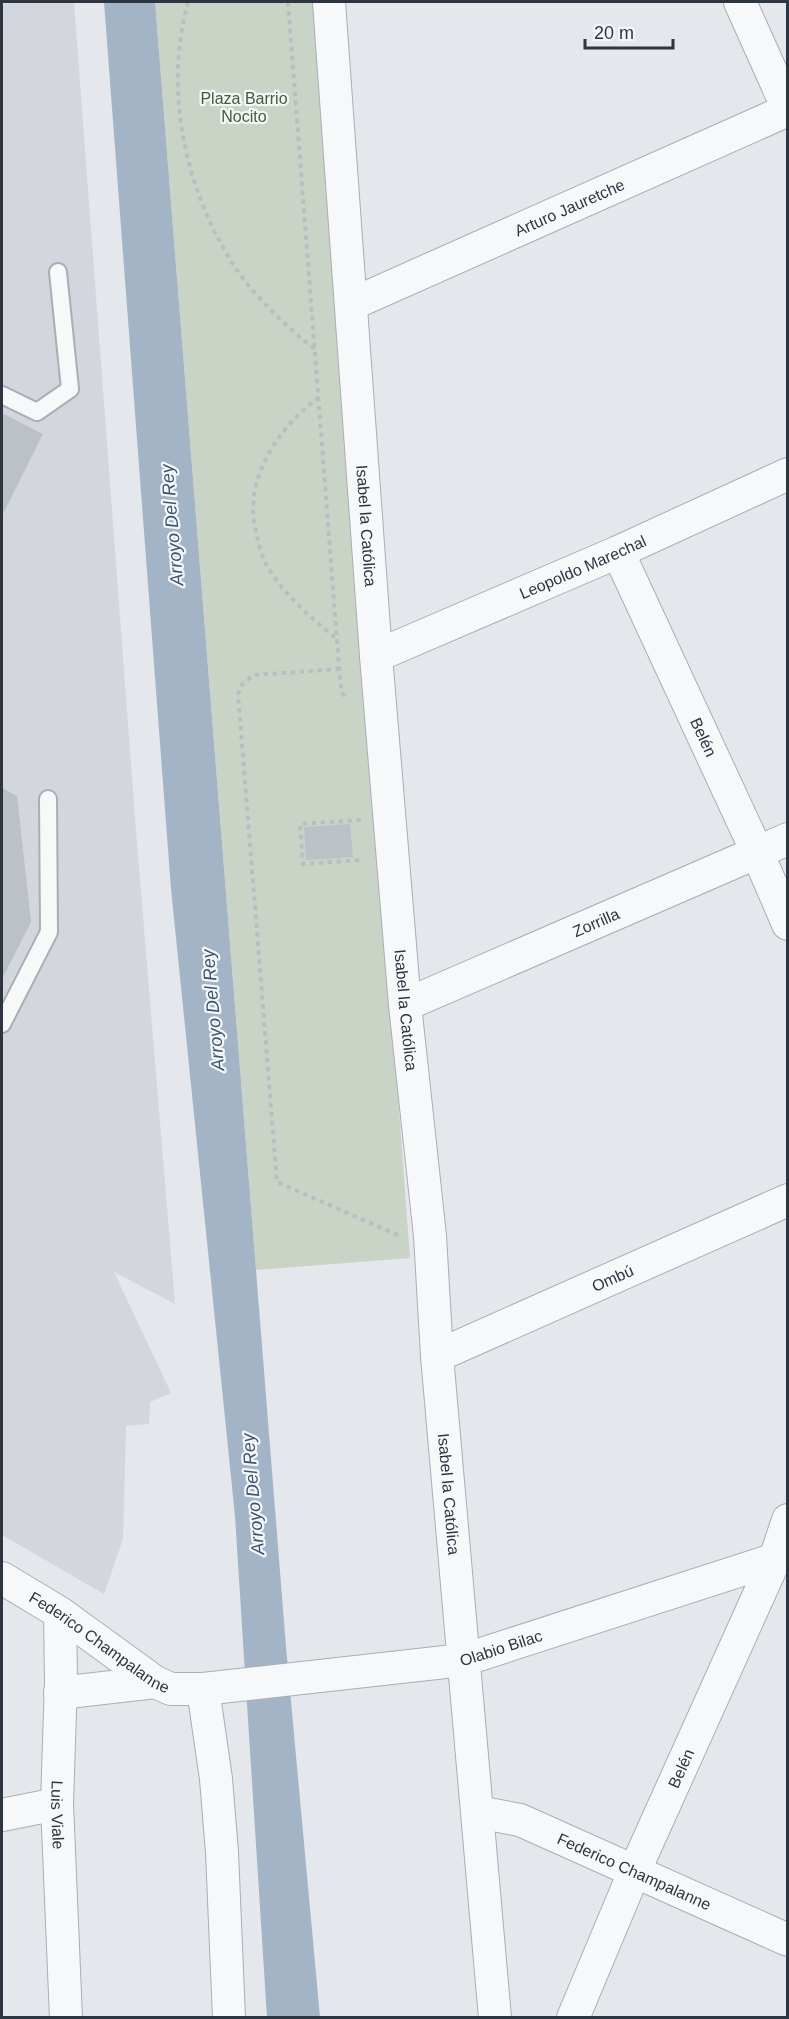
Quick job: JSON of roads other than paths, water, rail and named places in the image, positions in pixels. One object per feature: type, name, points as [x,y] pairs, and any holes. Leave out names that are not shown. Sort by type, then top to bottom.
[{"type":"street","name":"Isabel la Católica","points":[[329,2],[376,656],[405,1005],[430,1236],[437,1356],[495,2018]]},
{"type":"street","points":[[740,2],[788,110]]},
{"type":"street","name":"Arturo Jauretche","points":[[352,304],[788,110]]},
{"type":"street","name":"Leopoldo Marechal","points":[[376,656],[618,552],[788,474]]},
{"type":"street","name":"Belén","points":[[618,552],[788,924]]},
{"type":"street","name":"Zorrilla","points":[[405,1005],[788,839]]},
{"type":"street","name":"Ombú","points":[[437,1356],[788,1200]]},
{"type":"street","name":"Belén","points":[[573,2018],[635,1870],[782,1557],[788,1520]]},
{"type":"street","name":"Olabio Bilac","points":[[203,1689],[463,1660],[782,1557]]},
{"type":"street","name":"Federico Champalanne","points":[[2,1578],[60,1613],[155,1682],[171,1689],[203,1689]]},
{"type":"street","name":"Luis Viale","points":[[60,1613],[57,1804],[66,2018]]},
{"type":"street","points":[[60,1693],[155,1682]]},
{"type":"street","points":[[203,1689],[216,1779],[222,1852],[229,2018]]},
{"type":"street","points":[[2,1815],[57,1804]]},
{"type":"street","name":"Federico Champalanne","points":[[478,1812],[520,1820],[788,1940]]},
{"type":"lane","points":[[2,395],[37,412],[70,389],[58,272]]},
{"type":"lane","points":[[2,1024],[49,932],[48,800]]},
{"type":"water","name":"Arroyo Del Rey","points":[[104,2],[155,2],[286,1647],[320,2017],[267,2017],[235,1516],[171,889]]},
{"type":"park label","name":"Plaza Barrio Nocito","points":[[244,107]]}]
